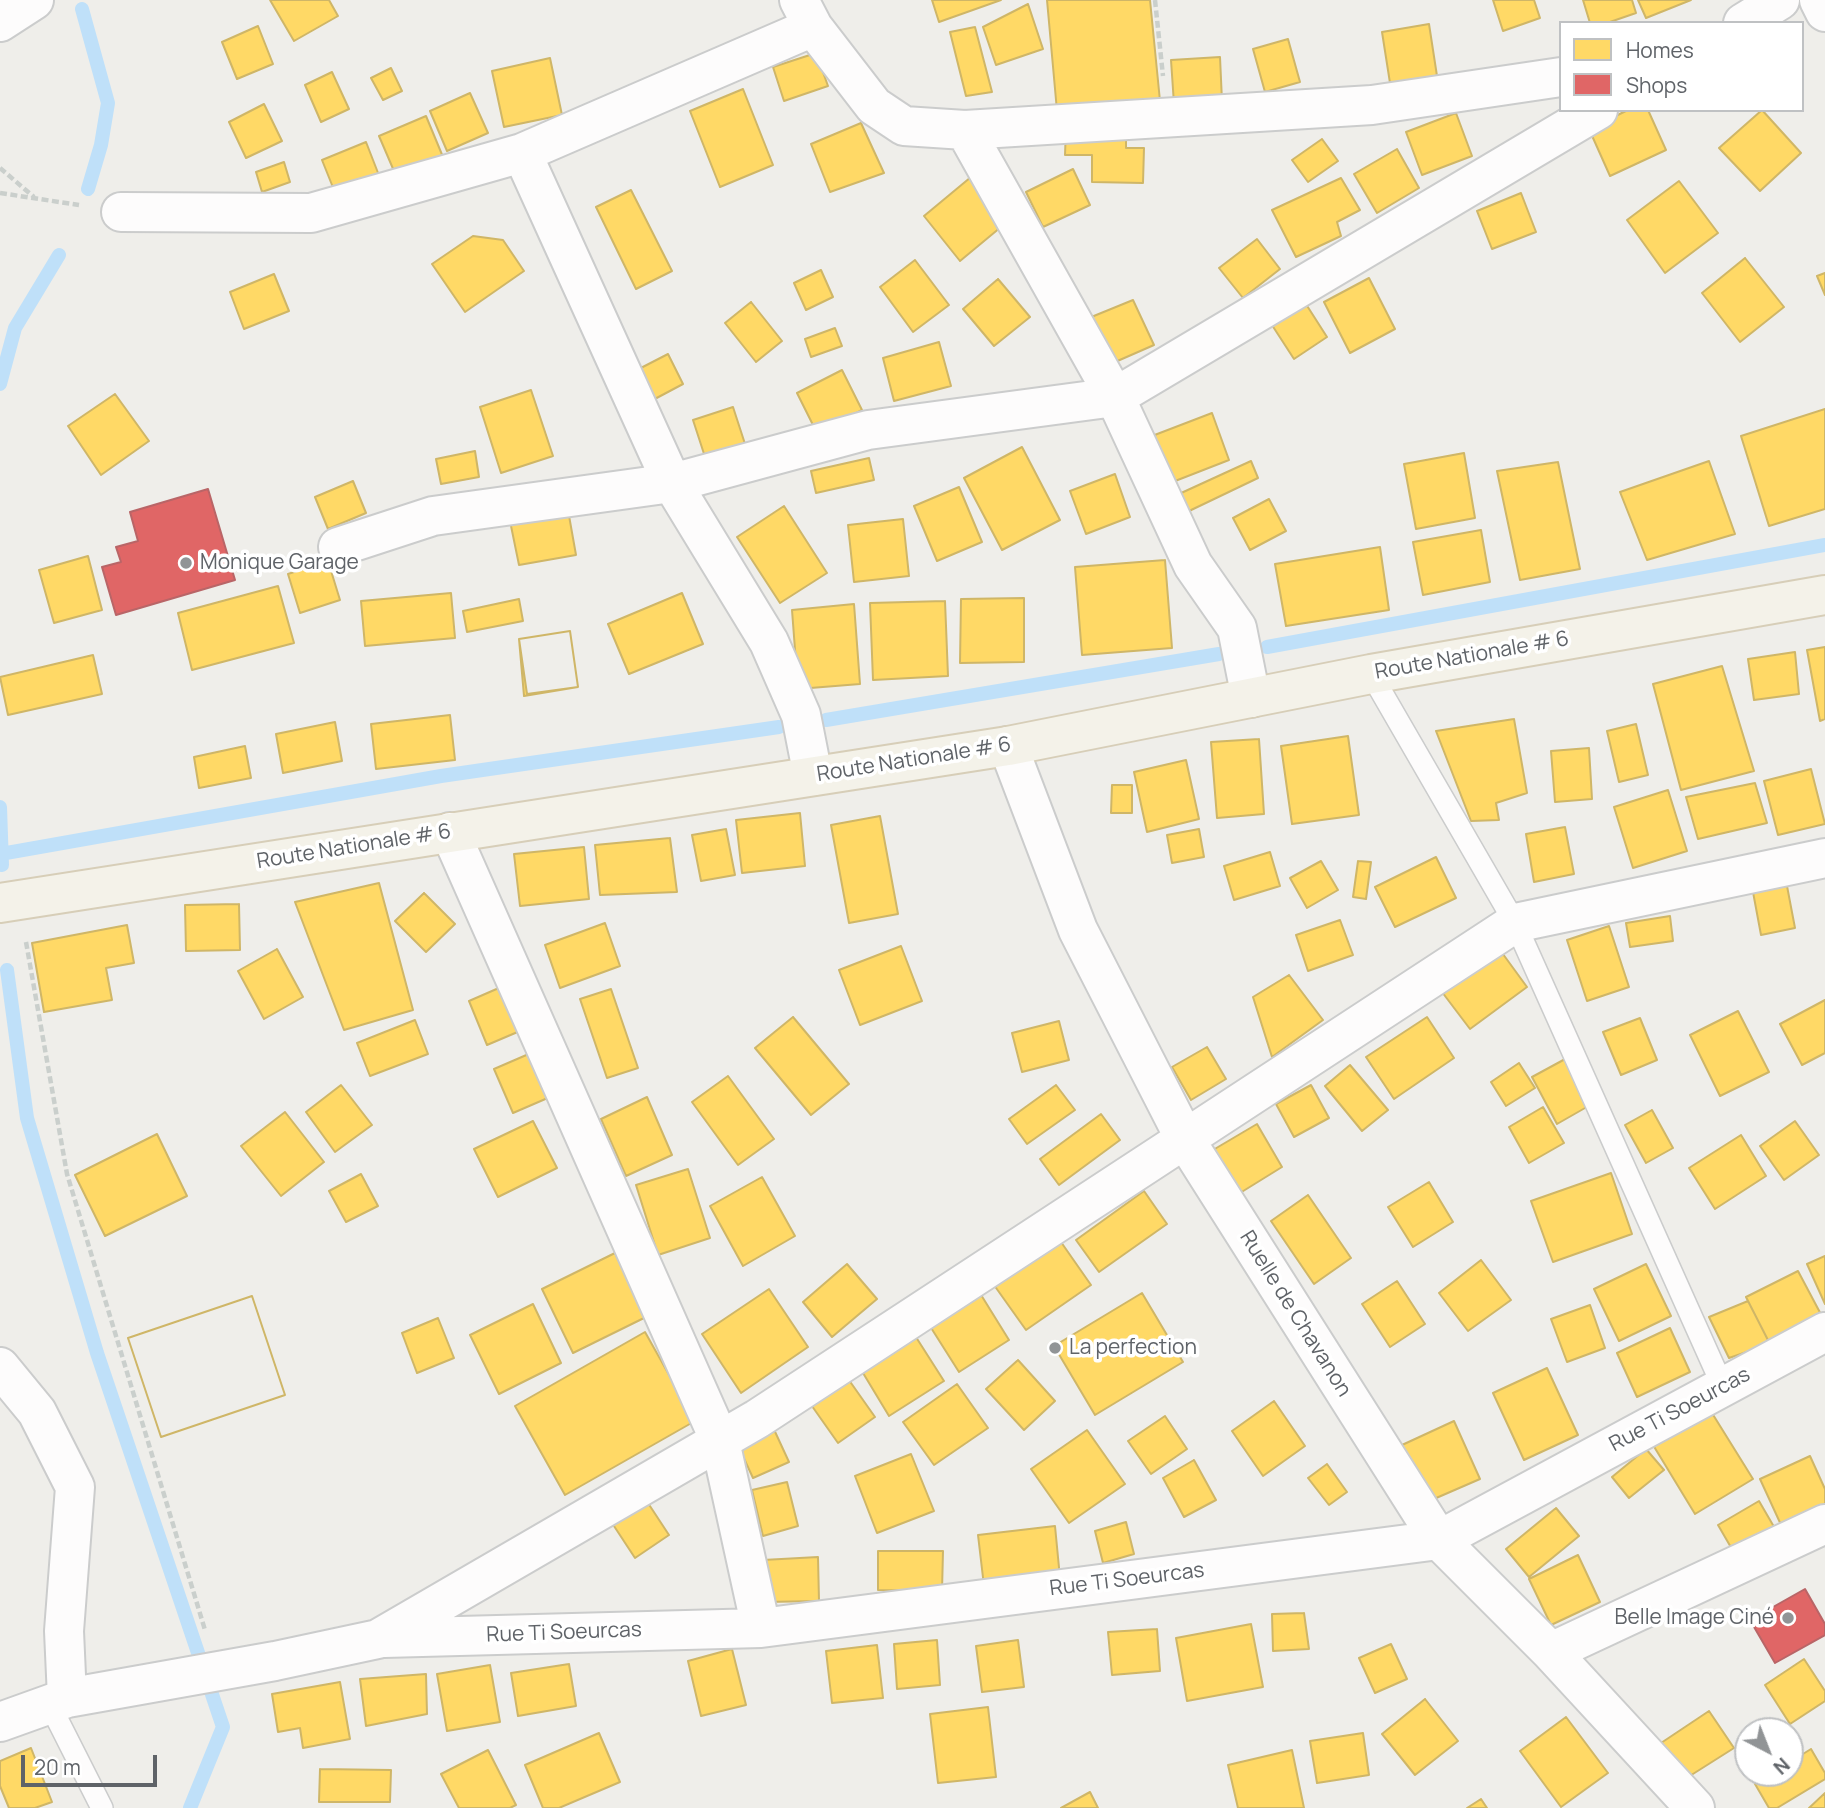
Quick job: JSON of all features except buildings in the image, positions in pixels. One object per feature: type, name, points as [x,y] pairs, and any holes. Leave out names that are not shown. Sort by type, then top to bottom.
[{"type":"main road","name":"Route Nationale # 6","points":[[9,902],[1008,746],[1371,674],[1825,594]]},
{"type":"street","points":[[0,22],[34,0]]},
{"type":"street","points":[[1746,21],[1780,0]]},
{"type":"street","points":[[1819,0],[1825,12]]},
{"type":"street","points":[[121,212],[311,213],[522,153],[806,13],[874,106],[904,126],[965,130],[1372,105],[1559,77]]},
{"type":"street","points":[[338,547],[433,516],[672,483],[868,430],[1115,397],[1595,112]]},
{"type":"street","points":[[965,130],[1115,397],[1193,565],[1237,628],[1251,698]]},
{"type":"street","points":[[522,153],[672,483],[769,642],[801,715],[813,776]]},
{"type":"street","name":"Ruelle de Chavanon","points":[[1008,746],[1078,930],[1186,1141],[1438,1540],[1551,1652],[1688,1805]]},
{"type":"street","points":[[450,832],[720,1441],[761,1628]]},
{"type":"street","points":[[37,1708],[378,1639],[720,1441],[1186,1141],[1515,923],[1825,858]]},
{"type":"street","name":"Rue Ti Soeurcas","points":[[378,1639],[761,1628],[1438,1540],[1825,1332]]},
{"type":"street","points":[[0,1367],[37,1412],[75,1488],[65,1631],[37,1708]]},
{"type":"street","points":[[1551,1652],[1825,1524]]},
{"type":"lane","points":[[1371,674],[1515,923],[1723,1387]]},
{"type":"lane","points":[[37,1708],[102,1808]]},
{"type":"path","points":[[1155,0],[1168,117]]},
{"type":"path","points":[[0,168],[34,197],[0,192]]},
{"type":"path","points":[[9,902],[67,1174],[209,1642]]},
{"type":"waterway","points":[[82,9],[108,103],[101,145],[88,189]]},
{"type":"waterway","points":[[0,384],[15,328],[59,255]]},
{"type":"waterway","points":[[1267,647],[1825,545]]},
{"type":"waterway","points":[[826,720],[1219,654]]},
{"type":"waterway","points":[[0,854],[441,776],[779,727]]},
{"type":"waterway","points":[[0,807],[2,865]]},
{"type":"waterway","points":[[7,970],[27,1118],[97,1353],[223,1727],[190,1808]]},
{"type":"place","name":"Monique Garage","points":[[186,563]]},
{"type":"place","name":"La perfection","points":[[1055,1348]]},
{"type":"place","name":"Belle Image Ciné","points":[[1788,1618]]}]
